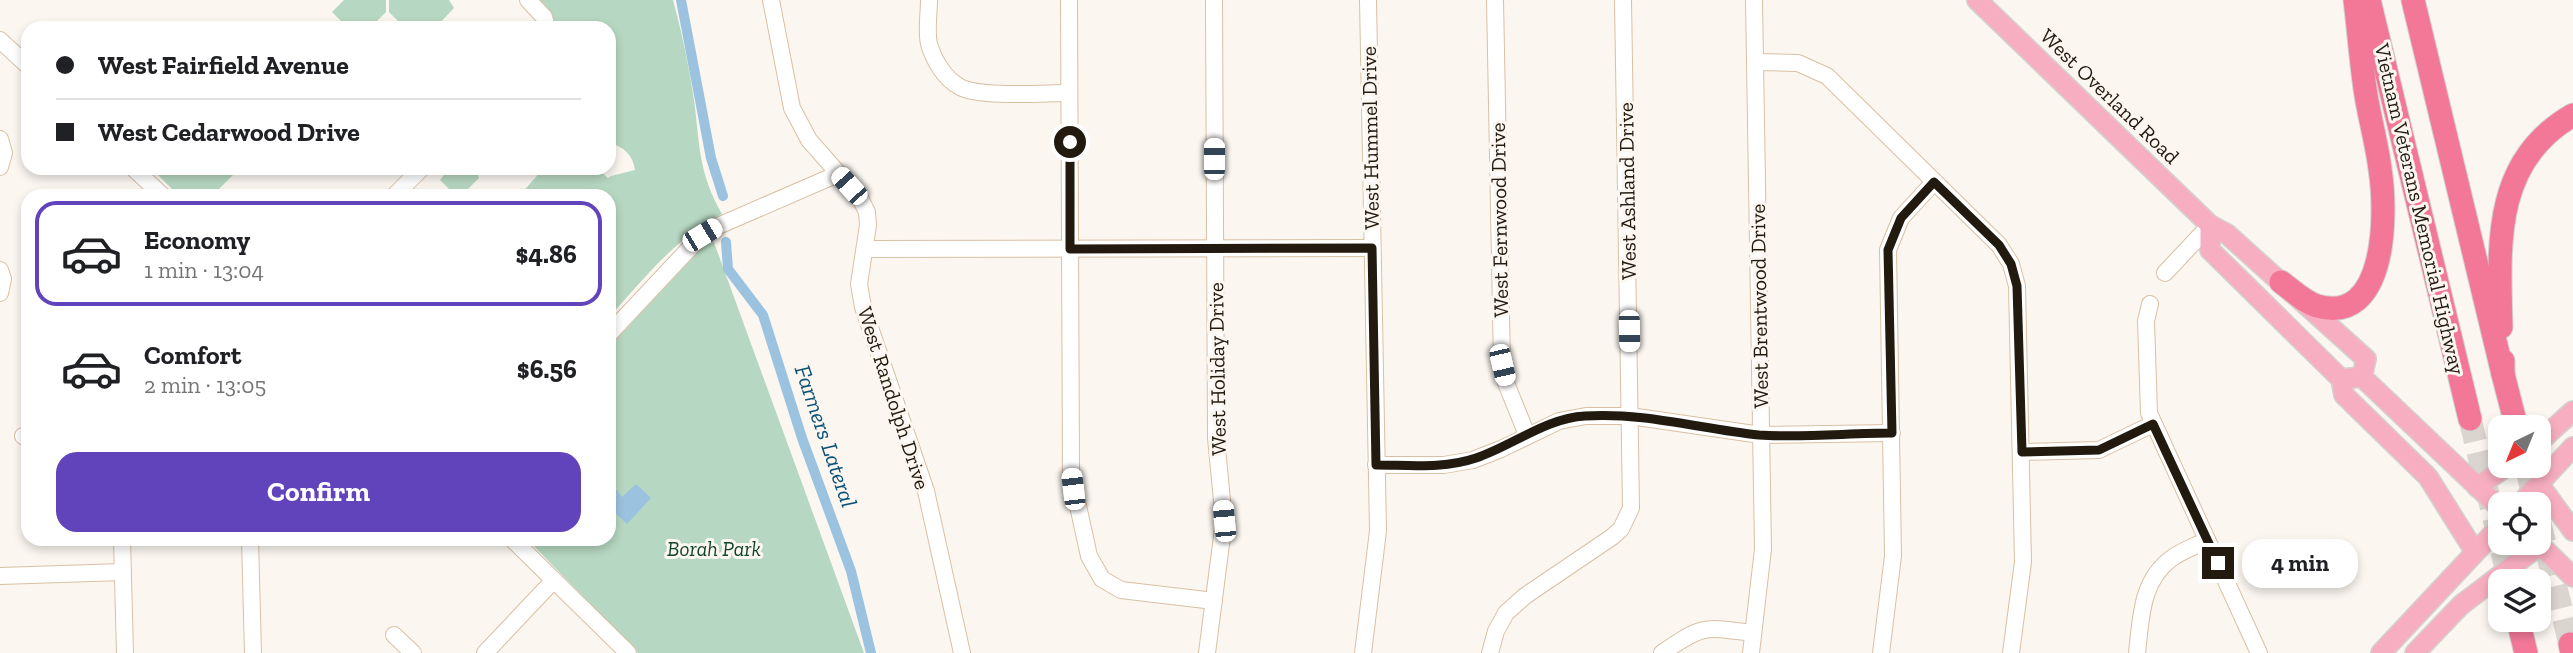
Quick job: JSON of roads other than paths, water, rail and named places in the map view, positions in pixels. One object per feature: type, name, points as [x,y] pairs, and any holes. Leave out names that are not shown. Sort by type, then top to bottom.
[{"type":"highway","points":[[2281,282],[2314,305],[2339,309],[2350,306],[2367,289],[2382,245],[2381,171],[2366,95],[2355,0]]},
{"type":"highway","name":"Vietnam Veterans Memorial Highway","points":[[2369,0],[2470,418]]},
{"type":"highway","name":"Vietnam Veterans Memorial Highway","points":[[2413,0],[2503,374]]},
{"type":"highway","points":[[2513,415],[2503,374],[2499,258],[2505,208],[2514,180],[2531,151],[2552,129],[2573,115]]},
{"type":"highway","points":[[2521,632],[2526,653]]},
{"type":"main road","name":"West Overland Road","points":[[1977,0],[2210,225],[2227,234],[2366,359],[2362,377]]},
{"type":"main road","points":[[2210,225],[2210,250],[2341,379],[2344,395],[2428,477],[2475,552]]},
{"type":"main road","points":[[2341,379],[2362,377],[2488,497]]},
{"type":"main road","points":[[2552,430],[2573,411]]},
{"type":"main road","points":[[2531,492],[2573,447]]},
{"type":"main road","points":[[2477,487],[2490,478]]},
{"type":"main road","points":[[2539,484],[2573,531]]},
{"type":"main road","points":[[2381,653],[2488,538]]},
{"type":"main road","points":[[2415,653],[2465,602],[2524,555]]},
{"type":"main road","points":[[2550,555],[2573,577]]},
{"type":"street","points":[[528,0],[545,21]]},
{"type":"street","name":"West Randolph Drive","points":[[771,0],[792,108],[809,140],[860,198],[867,212],[869,225],[859,284],[863,307],[926,491],[962,653]]},
{"type":"street","points":[[929,0],[929,41],[935,61],[947,77],[960,87],[975,92],[1069,93]]},
{"type":"street","points":[[1069,0],[1071,474],[1089,556],[1102,579],[1121,590],[1214,601]]},
{"type":"street","name":"West Holiday Drive","points":[[1207,653],[1224,521],[1216,438],[1214,0]]},
{"type":"street","name":"West Hummel Drive","points":[[1363,653],[1378,531],[1368,0]]},
{"type":"street","name":"West Fernwood Drive","points":[[1495,0],[1502,365],[1506,383],[1527,435]]},
{"type":"street","name":"West Ashland Drive","points":[[1490,653],[1496,631],[1506,613],[1525,596],[1612,537],[1627,520],[1631,508],[1623,0]]},
{"type":"street","name":"West Brentwood Drive","points":[[1751,653],[1763,549],[1754,0]]},
{"type":"street","points":[[0,40],[21,60]]},
{"type":"street","points":[[1756,62],[1798,63],[1826,76],[1999,245],[2011,264],[2017,286],[2023,562],[2011,653]]},
{"type":"street","points":[[0,139],[5,153],[0,167]]},
{"type":"street","points":[[616,327],[702,235],[838,174]]},
{"type":"street","points":[[140,175],[156,189]]},
{"type":"street","points":[[401,189],[415,175]]},
{"type":"street","points":[[1881,653],[1894,556],[1888,250],[1901,218],[1934,182]]},
{"type":"street","points":[[2165,273],[2210,225]]},
{"type":"street","points":[[865,249],[1372,248]]},
{"type":"street","points":[[0,270],[3,279],[0,293]]},
{"type":"street","points":[[2150,304],[2146,321],[2147,405],[2153,424],[2259,653]]},
{"type":"street","points":[[1376,465],[1444,465],[1473,460],[1572,417],[1630,416],[1761,435],[1892,433]]},
{"type":"street","points":[[2022,452],[2099,450],[2153,424]]},
{"type":"street","points":[[2137,653],[2144,598],[2149,586],[2173,557],[2207,540]]},
{"type":"street","points":[[122,546],[125,653]]},
{"type":"street","points":[[250,546],[253,653]]},
{"type":"street","points":[[519,546],[628,653]]},
{"type":"street","points":[[0,576],[122,572]]},
{"type":"street","points":[[485,653],[554,580]]},
{"type":"street","points":[[1662,653],[1701,629],[1753,633]]},
{"type":"street","points":[[394,635],[413,653]]},
{"type":"water","points":[[636,484],[651,498],[627,524],[616,514],[616,489],[622,497]]},
{"type":"waterway","name":"Farmers Lateral","points":[[681,0],[711,158],[723,196]]},
{"type":"waterway","name":"Farmers Lateral","points":[[726,242],[728,269],[763,315],[802,438],[851,571],[871,653]]},
{"type":"tunnel","points":[[2470,419],[2506,569]]},
{"type":"tunnel","points":[[2529,478],[2532,492]]},
{"type":"tunnel","points":[[2548,555],[2570,644]]},
{"type":"park label","name":"Borah Park","points":[[714,548]]}]
